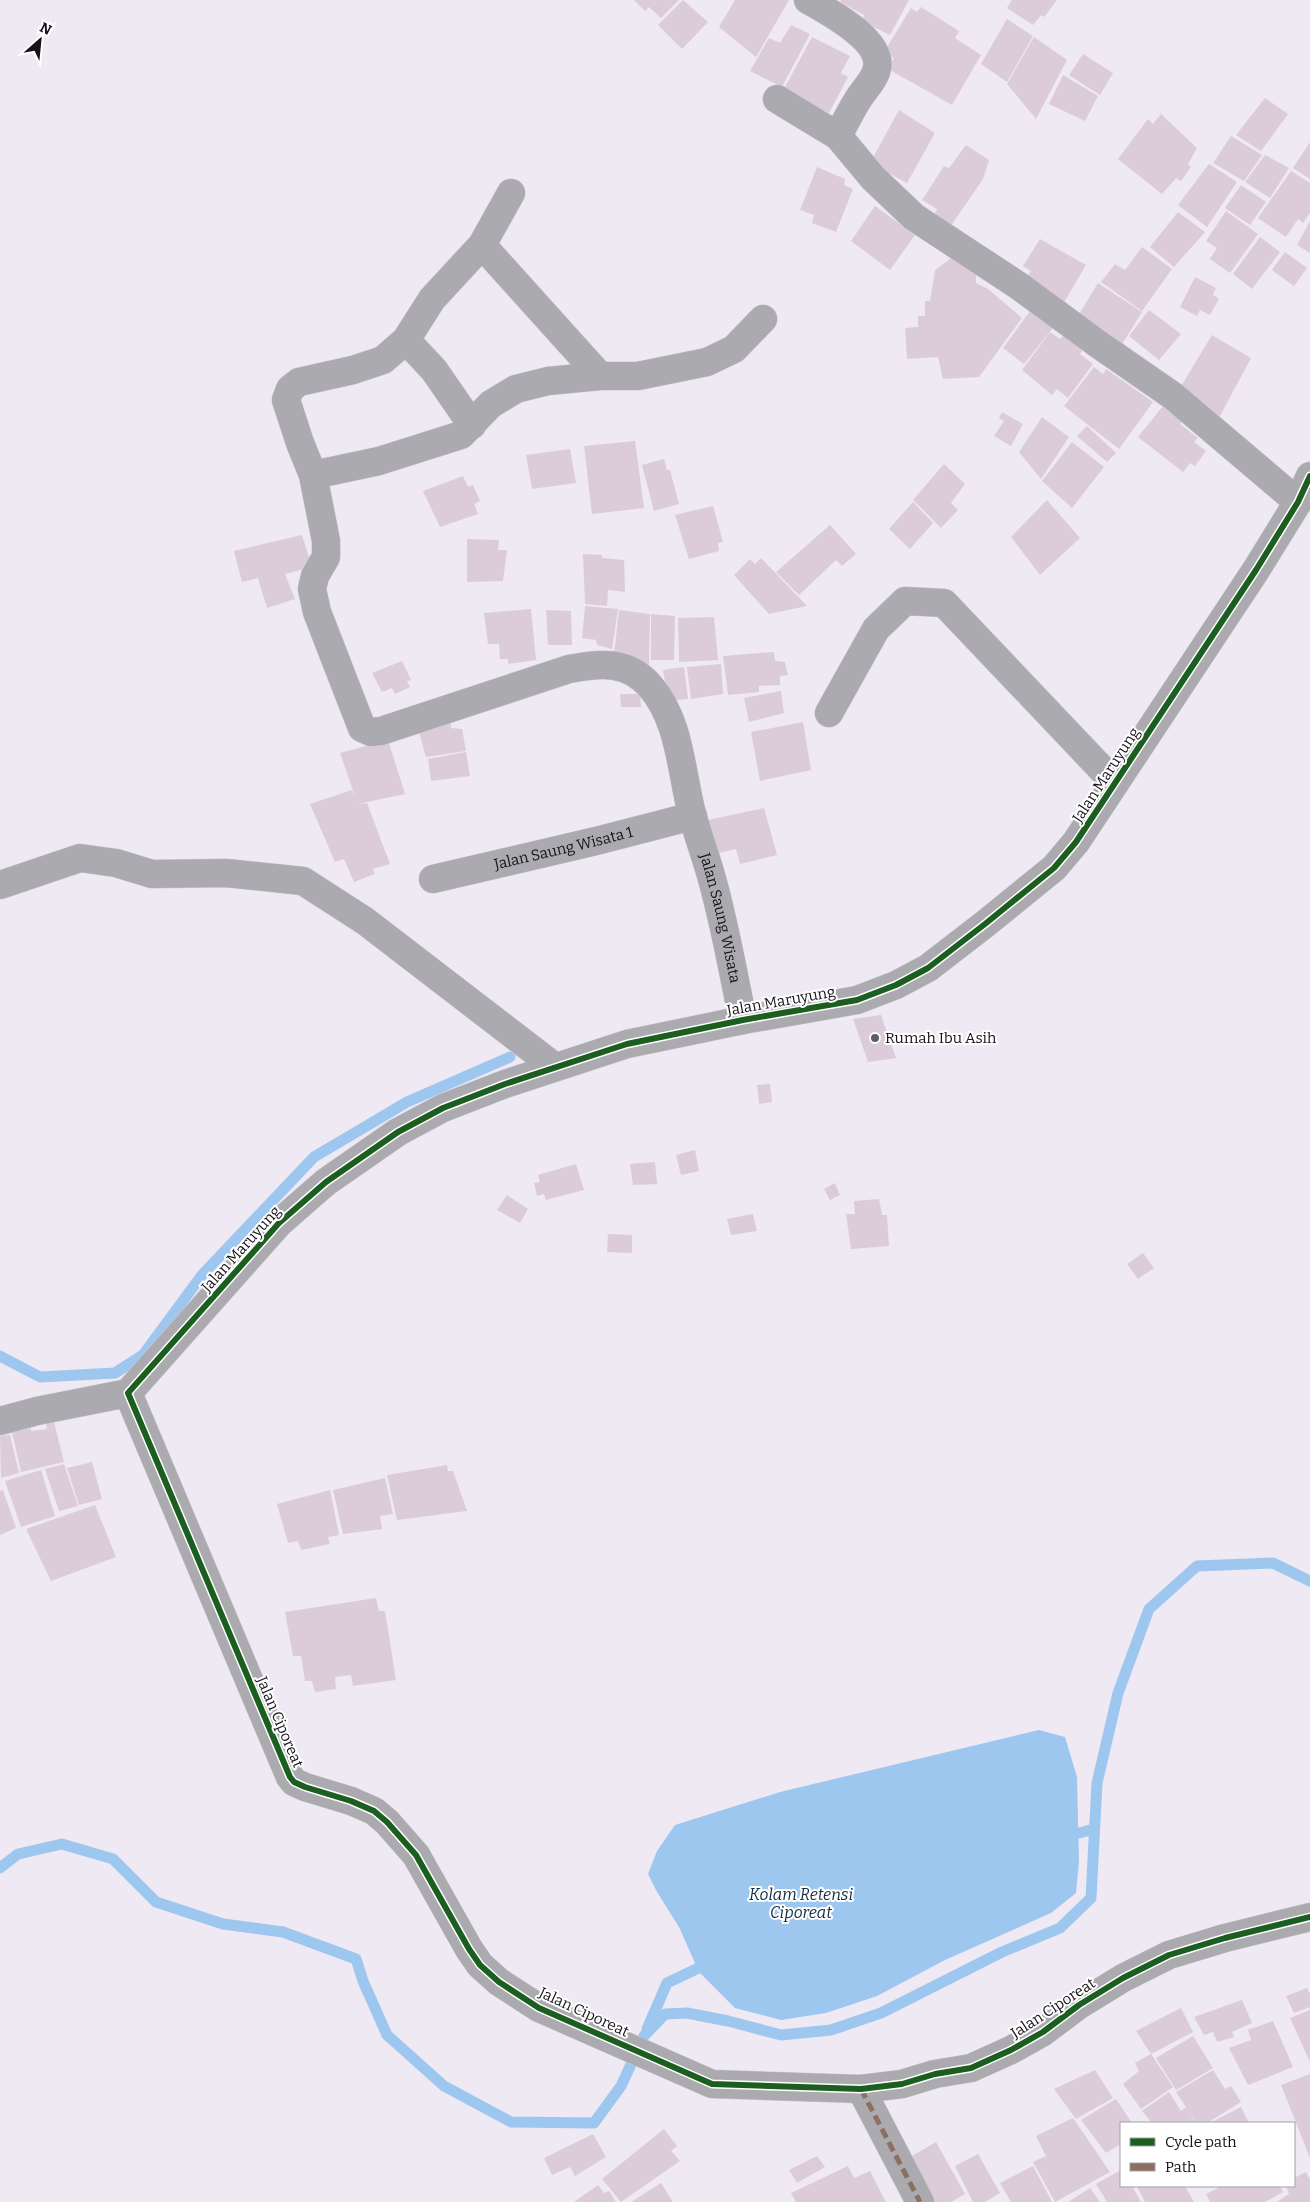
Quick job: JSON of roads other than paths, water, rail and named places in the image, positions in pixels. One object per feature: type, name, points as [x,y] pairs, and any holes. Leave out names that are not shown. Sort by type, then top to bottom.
[{"type":"street","points":[[808,0],[838,17],[860,34],[874,52],[878,63],[876,72],[852,109],[838,136]]},
{"type":"street","points":[[777,99],[838,136],[873,178],[914,217],[1004,276],[1174,396],[1298,502]]},
{"type":"street","points":[[511,193],[482,245],[432,300],[406,340],[383,360],[353,370],[299,382],[290,389],[286,400],[313,475],[380,461],[461,435],[491,404],[516,389],[548,381],[600,376],[638,376],[707,362],[734,349],[763,319]]},
{"type":"street","points":[[482,245],[600,376]]},
{"type":"street","points":[[406,340],[434,370],[472,425]]},
{"type":"street","name":"Jalan Saung Wisata","points":[[313,475],[326,540],[326,557],[315,576],[312,588],[317,612],[362,728],[370,732],[381,731],[569,669],[597,663],[616,665],[632,672],[649,685],[670,717],[692,816],[713,881],[743,1020]]},
{"type":"street","name":"Jalan Maruyung","points":[[128,1393],[280,1222],[326,1182],[398,1132],[443,1108],[555,1067],[627,1044],[743,1020],[857,1000],[896,985],[928,968],[1054,868],[1076,842],[1298,502],[1310,476]]},
{"type":"street","points":[[829,713],[876,629],[905,601],[944,603],[1115,783]]},
{"type":"street","name":"Jalan Saung Wisata 1","points":[[433,879],[596,841],[692,816]]},
{"type":"street","points":[[0,885],[80,858],[116,863],[152,874],[226,872],[303,881],[365,921],[555,1067]]},
{"type":"street","points":[[0,1421],[37,1411],[128,1393]]},
{"type":"street","name":"Jalan Ciporeat","points":[[128,1393],[290,1777],[294,1782],[305,1787],[351,1801],[374,1811],[387,1822],[416,1855],[480,1966],[499,1982],[539,2008],[712,2084],[861,2089],[902,2084],[935,2074],[971,2068],[1027,2041],[1123,1978],[1168,1955],[1225,1938],[1310,1917]]},
{"type":"street","points":[[861,2089],[920,2202]]},
{"type":"water","name":"Kolam Retensi Ciporeat","points":[[1039,1730],[1065,1737],[1077,1777],[1079,1861],[1076,1893],[1051,1913],[945,1960],[877,1996],[826,2013],[781,2020],[735,2008],[699,1972],[679,1927],[648,1874],[657,1851],[675,1825],[780,1792]]},
{"type":"waterway","points":[[0,1356],[40,1377],[115,1373],[143,1355],[202,1275],[314,1157],[407,1102],[510,1057]]},
{"type":"waterway","points":[[0,1868],[18,1854],[62,1844],[113,1859],[156,1902],[223,1924],[283,1932],[356,1959],[363,1981],[387,2035],[444,2086],[511,2122],[594,2123],[621,2086],[644,2036],[665,2014],[687,2013],[728,2021],[781,2035],[831,2030],[881,2013],[1002,1952],[1060,1928],[1091,1898],[1097,1783],[1118,1693],[1149,1609],[1197,1566],[1273,1563],[1310,1581]]},
{"type":"waterway","points":[[1064,1837],[1094,1829]]},
{"type":"waterway","points":[[647,2029],[667,1983],[711,1962]]},
{"type":"place","name":"Rumah Ibu Asih","points":[[875,1038]]}]
